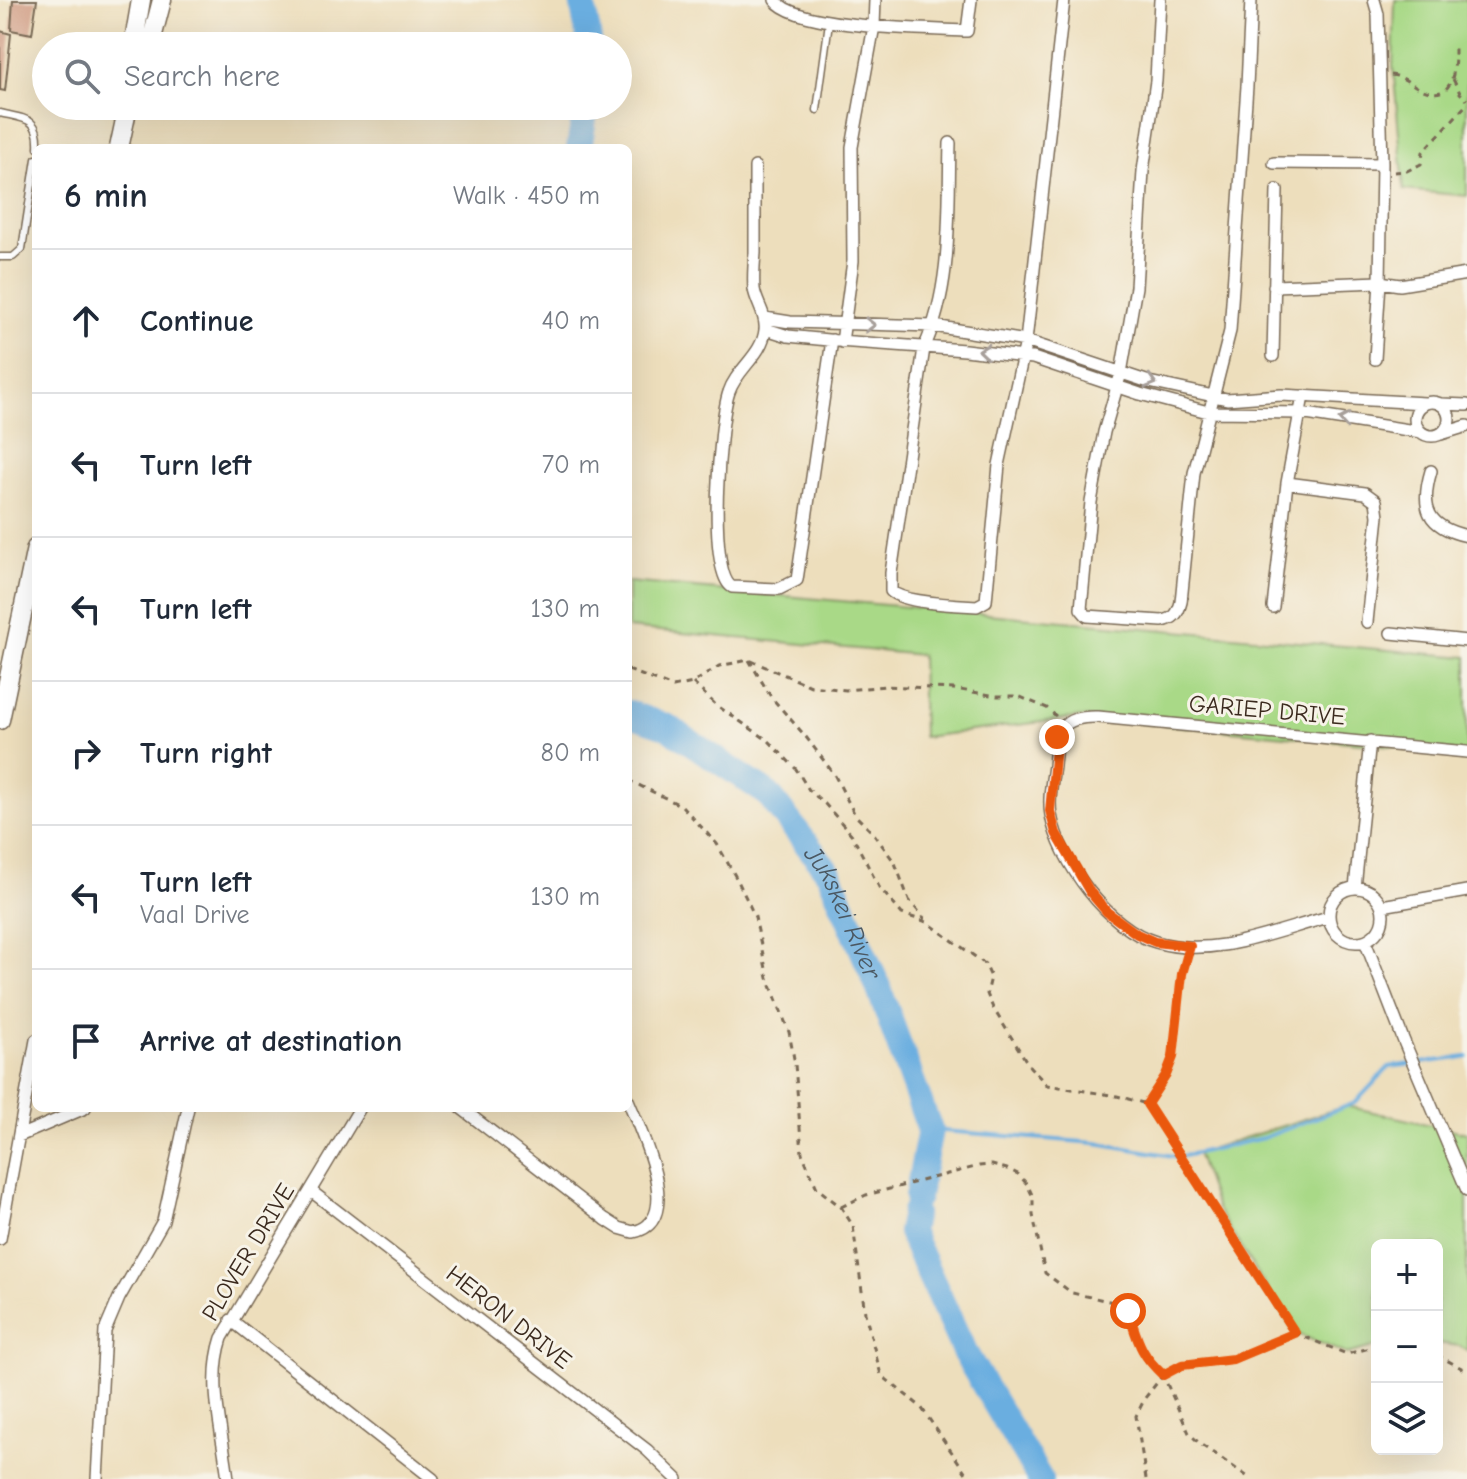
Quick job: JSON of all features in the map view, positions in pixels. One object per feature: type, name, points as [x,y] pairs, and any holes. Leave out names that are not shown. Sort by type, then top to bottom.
[{"type":"main road","points":[[135,32],[141,0]]},
{"type":"main road","points":[[154,32],[162,0]]},
{"type":"main road","points":[[120,144],[125,120]]},
{"type":"main road","points":[[0,720],[32,567]]},
{"type":"street","points":[[775,0],[785,10],[801,16],[874,26],[967,31],[971,0]]},
{"type":"street","points":[[755,167],[754,289],[765,324],[754,354],[729,390],[723,424],[717,508],[721,572],[726,583],[732,587],[779,589],[797,580],[837,341],[845,324],[853,261],[852,147],[874,26],[875,0]]},
{"type":"street","points":[[950,143],[947,249],[934,326],[924,348],[891,573],[891,591],[911,599],[977,606],[986,601],[999,465],[1026,341],[1064,0]]},
{"type":"street","points":[[1160,0],[1156,81],[1143,171],[1136,287],[1091,502],[1081,609],[1087,616],[1162,621],[1171,619],[1179,610],[1194,473],[1230,331],[1251,0]]},
{"type":"street","points":[[1374,0],[1378,14],[1382,168],[1375,359]]},
{"type":"street","points":[[1274,163],[1382,168]]},
{"type":"street","points":[[1273,356],[1277,190]]},
{"type":"street","points":[[1274,286],[1380,282],[1400,285],[1467,274]]},
{"type":"street","points":[[765,324],[934,326],[1026,341],[1119,379],[1140,394],[1208,412],[1300,413],[1431,436],[1467,426]]},
{"type":"street","points":[[765,324],[788,336],[1022,356],[1119,379],[1149,382],[1227,399],[1269,395],[1467,405]]},
{"type":"street","points":[[1273,607],[1287,483],[1303,396]]},
{"type":"street","points":[[1421,432],[1415,420],[1416,413],[1425,403]]},
{"type":"street","points":[[1441,404],[1450,419],[1441,434]]},
{"type":"street","points":[[1431,471],[1424,497],[1431,518],[1454,533],[1467,536]]},
{"type":"street","points":[[1287,483],[1365,493],[1376,501],[1378,516],[1367,622]]},
{"type":"street","points":[[1391,633],[1467,641]]},
{"type":"street","name":"GARIEP DRIVE","points":[[1065,724],[1081,717],[1098,717],[1467,752]]},
{"type":"street","points":[[1065,724],[1057,737],[1050,811],[1056,833],[1099,905],[1122,925],[1155,942],[1212,946],[1250,940],[1329,917]]},
{"type":"street","points":[[1355,888],[1370,741]]},
{"type":"street","points":[[1355,888],[1368,891],[1382,906],[1381,927],[1365,941],[1346,940],[1337,935],[1329,917],[1330,908],[1339,894],[1355,888]]},
{"type":"street","points":[[1382,906],[1467,891]]},
{"type":"street","points":[[1365,941],[1467,1190]]},
{"type":"street","points":[[0,1239],[32,1063]]},
{"type":"street","points":[[466,1112],[605,1219],[633,1232],[651,1224],[657,1213],[659,1198],[647,1149],[632,1110]]},
{"type":"street","points":[[19,1136],[76,1112]]},
{"type":"street","points":[[97,1479],[105,1331],[119,1298],[163,1221],[187,1112]]},
{"type":"street","name":"PLOVER DRIVE","points":[[228,1479],[215,1371],[217,1352],[231,1320],[358,1112]]},
{"type":"street","name":"HERON DRIVE","points":[[311,1191],[647,1450],[677,1479]]},
{"type":"street","points":[[231,1320],[433,1479]]},
{"type":"lane","points":[[817,110],[829,20]]},
{"type":"lane","points":[[0,113],[33,123],[38,130],[38,144]]},
{"type":"lane","points":[[0,257],[13,257],[22,249],[32,185]]},
{"type":"path","points":[[1382,168],[1407,171],[1421,164],[1423,152],[1467,102],[1453,79],[1455,45]]},
{"type":"path","points":[[1379,74],[1398,76],[1431,92],[1442,90],[1453,79]]},
{"type":"path","points":[[749,660],[771,697],[834,774],[855,815],[874,834],[895,863],[909,900],[927,922],[985,964],[991,977],[987,994],[993,1008],[1030,1067],[1047,1085],[1147,1104],[1295,1333],[1347,1354],[1371,1348]]},
{"type":"path","points":[[632,672],[673,687],[693,683],[719,666],[749,660],[811,686],[846,690],[885,686],[1018,696],[1047,708],[1065,724]]},
{"type":"path","points":[[693,683],[716,705],[769,741],[796,769],[809,790],[852,835],[879,887],[902,914],[927,922]]},
{"type":"path","points":[[632,782],[682,806],[717,844],[738,881],[755,917],[768,978],[789,1032],[795,1064],[802,1153],[817,1188],[841,1207],[853,1226],[865,1313],[881,1375],[921,1407],[966,1473],[965,1479]]},
{"type":"path","points":[[1147,1104],[1166,1075],[1173,1057],[1182,974],[1190,946]]},
{"type":"path","points":[[841,1207],[866,1195],[992,1165],[1018,1174],[1033,1197],[1033,1215],[1045,1273],[1072,1293],[1122,1306],[1128,1311],[1138,1346],[1147,1361],[1163,1375],[1189,1433],[1251,1479]]},
{"type":"path","points":[[1146,1479],[1136,1416],[1163,1375],[1182,1365],[1233,1359],[1295,1333]]},
{"type":"path","points":[[1443,1358],[1467,1371]]},
{"type":"green space","points":[[1395,0],[1467,0],[1467,196],[1404,190],[1393,66]]},
{"type":"green space","points":[[632,582],[1467,657],[1467,753],[1081,717],[923,737],[921,655],[632,628]]},
{"type":"green space","points":[[1346,1106],[1467,1133],[1467,1351],[1460,1346],[1443,1344],[1443,1239],[1371,1239],[1371,1348],[1347,1354],[1295,1333],[1217,1209],[1197,1153]]},
{"type":"building","points":[[13,0],[37,0],[32,34],[11,30]]},
{"type":"building","points":[[0,31],[11,34],[5,91],[0,90]]},
{"type":"waterway","name":"Jukskei River","points":[[582,0],[588,32]]},
{"type":"waterway","name":"Jukskei River","points":[[580,144],[584,120]]},
{"type":"waterway","name":"Jukskei River","points":[[632,714],[668,727],[768,794],[829,873],[877,984],[930,1130],[917,1197]]},
{"type":"waterway","points":[[930,1130],[1096,1143],[1179,1157],[1263,1138],[1355,1103],[1389,1067],[1467,1057]]},
{"type":"waterway","name":"Jukskei River","points":[[914,1212],[910,1232],[965,1353],[1040,1479]]},
{"type":"route","points":[[1057,737],[1050,811],[1056,833],[1090,892],[1099,905],[1137,934],[1155,942],[1190,946],[1182,974],[1173,1057],[1166,1075],[1147,1104],[1295,1333],[1233,1359],[1182,1365],[1163,1375],[1147,1361],[1138,1346],[1128,1311]]}]
